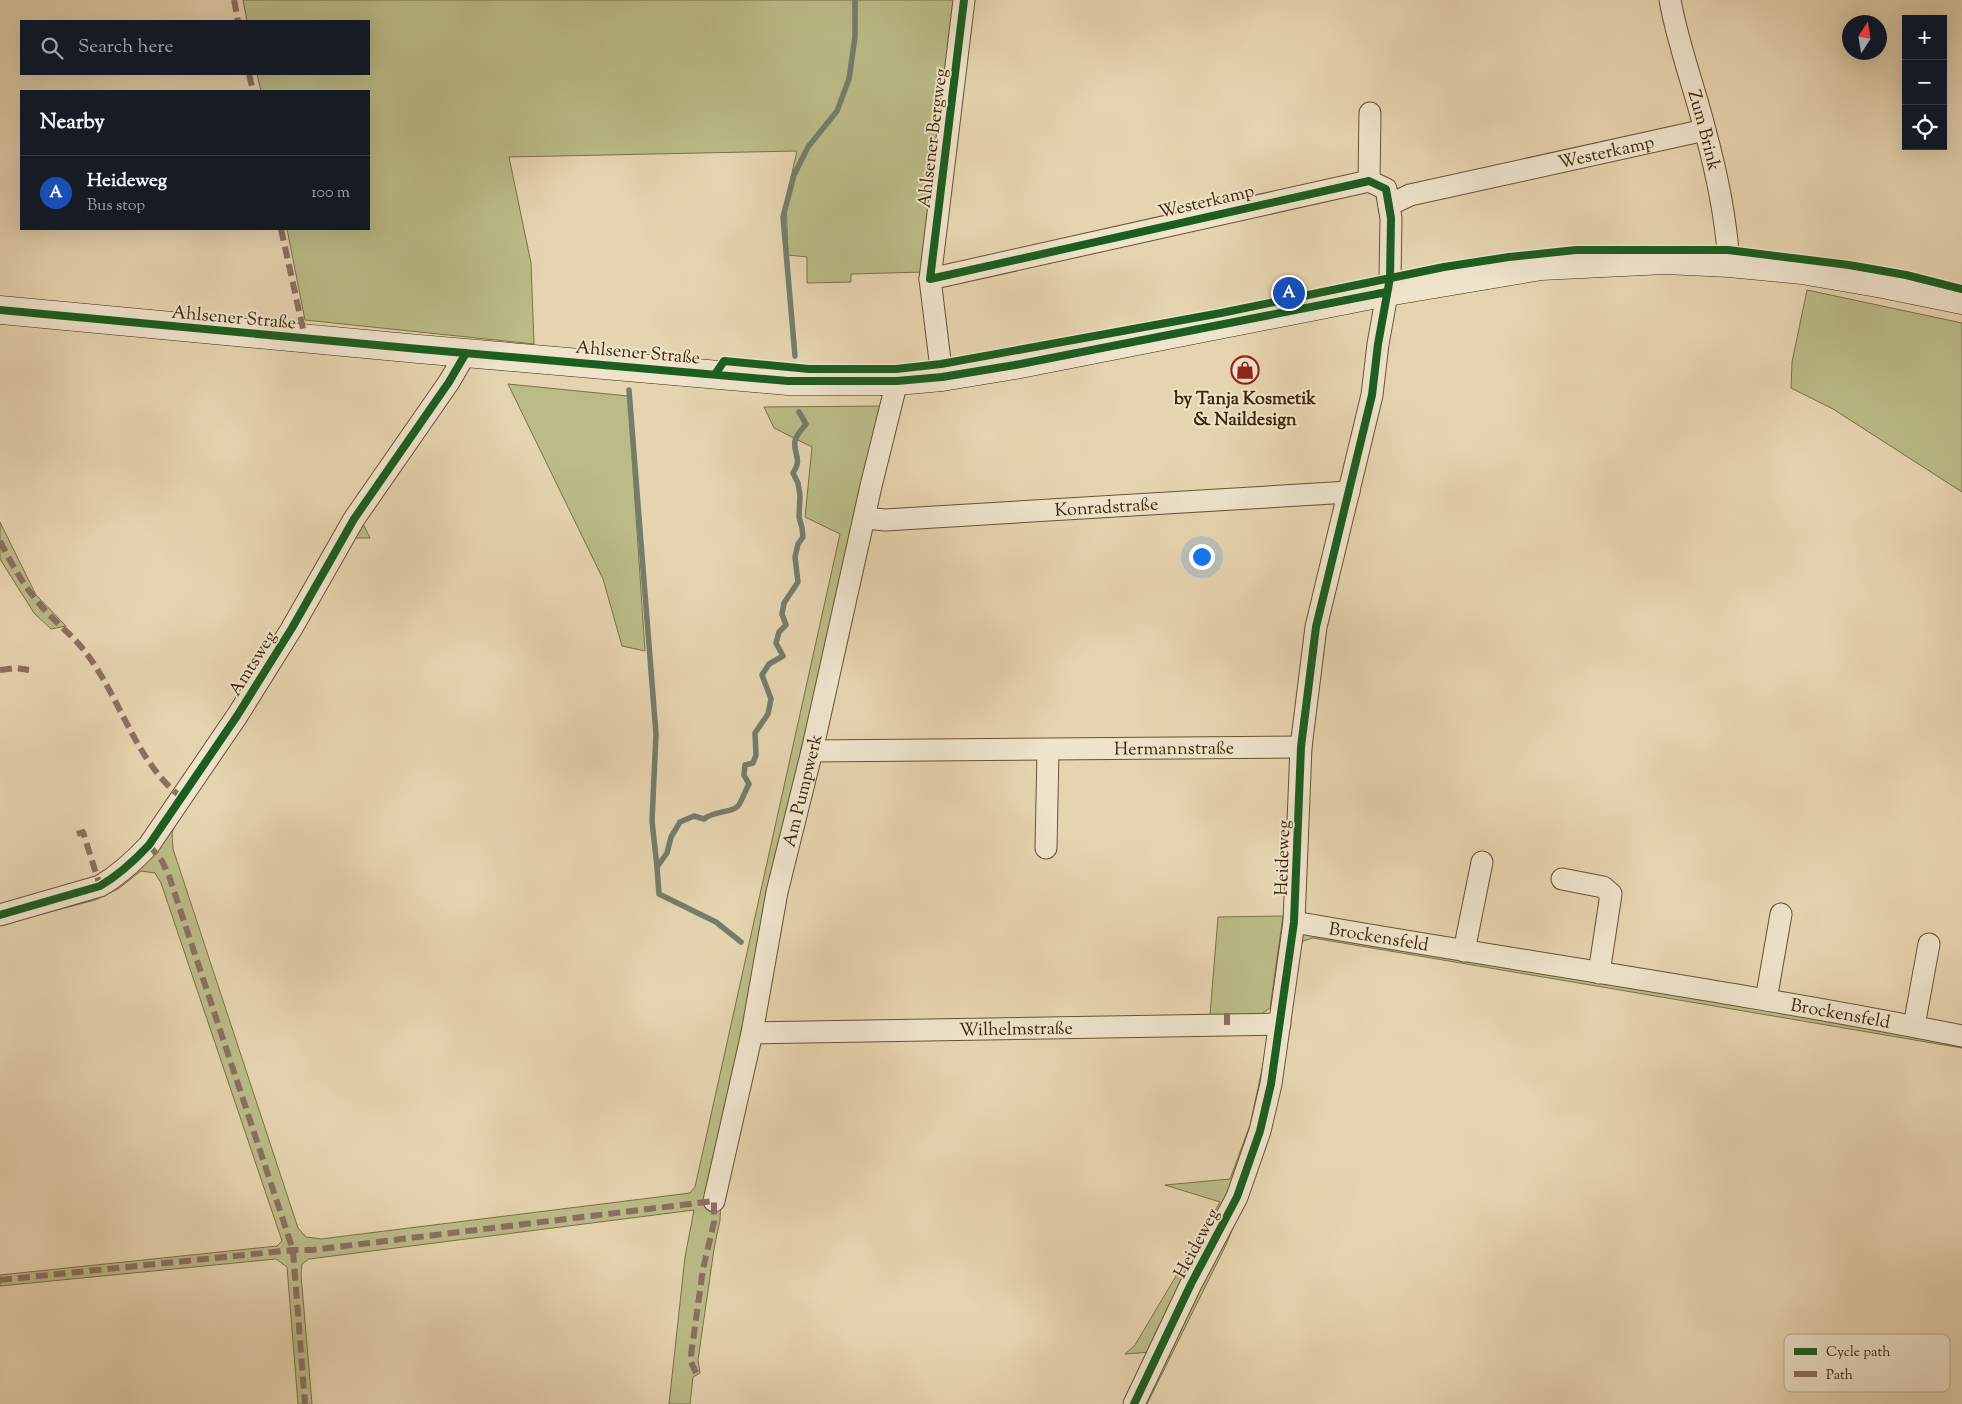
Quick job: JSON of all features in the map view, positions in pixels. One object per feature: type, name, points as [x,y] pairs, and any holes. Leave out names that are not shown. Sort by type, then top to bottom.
[{"type":"main road","name":"Ahlsener Straße","points":[[0,310],[788,380],[897,381],[942,377],[1015,365],[1387,292],[1541,266],[1665,260],[1729,263],[1811,272],[1962,300]]},
{"type":"street","name":"Ahlsener Bergweg","points":[[942,377],[930,279],[964,0]]},
{"type":"street","name":"Zum Brink","points":[[1670,0],[1675,28],[1705,130],[1721,196],[1729,263]]},
{"type":"street","points":[[1370,113],[1369,181],[1386,189],[1390,205],[1390,278],[1387,292]]},
{"type":"street","name":"Westerkamp","points":[[1390,205],[1410,195],[1705,130]]},
{"type":"street","name":"Westerkamp","points":[[930,279],[1258,204],[1369,181]]},
{"type":"street","name":"Heideweg","points":[[1134,1404],[1191,1284],[1237,1197],[1260,1131],[1271,1084],[1294,922],[1301,747],[1316,627],[1372,395],[1387,292]]},
{"type":"street","name":"Amtsweg","points":[[0,915],[100,886],[120,873],[149,845],[237,716],[287,636],[354,518],[449,382],[466,352]]},
{"type":"street","name":"Am Pumpwerk","points":[[714,1201],[752,1033],[777,892],[812,751],[871,486],[897,381]]},
{"type":"street","name":"Konradstraße","points":[[865,518],[885,520],[1349,492]]},
{"type":"street","name":"Hermannstraße","points":[[812,751],[1301,747]]},
{"type":"street","points":[[1046,848],[1048,750]]},
{"type":"street","points":[[1464,951],[1482,862]]},
{"type":"street","points":[[1562,879],[1603,887],[1611,894],[1599,973]]},
{"type":"street","name":"Brockensfeld","points":[[1766,1000],[1781,914]]},
{"type":"street","name":"Brockensfeld","points":[[1294,922],[1766,1000],[1962,1036]]},
{"type":"street","name":"Brockensfeld","points":[[1914,1026],[1929,944]]},
{"type":"street","name":"Wilhelmstraße","points":[[752,1033],[1280,1024]]},
{"type":"green space","points":[[243,0],[959,0],[924,272],[851,274],[851,282],[807,283],[807,257],[788,255],[786,199],[797,151],[509,157],[531,263],[534,344],[305,320],[287,230],[370,230],[370,90],[261,90],[257,75],[370,75],[370,20],[247,20]]},
{"type":"green space","points":[[1807,290],[1962,323],[1962,492],[1833,409],[1791,388],[1792,362]]},
{"type":"green space","points":[[508,384],[628,396],[645,651],[622,646],[603,579]]},
{"type":"green space","points":[[883,406],[721,1195],[720,1220],[698,1360],[700,1373],[693,1377],[690,1404],[669,1404],[685,1257],[694,1210],[309,1259],[302,1264],[301,1275],[312,1404],[298,1404],[287,1267],[276,1259],[0,1286],[0,1275],[277,1246],[282,1241],[161,883],[155,873],[141,871],[118,889],[95,900],[0,925],[0,918],[93,894],[152,847],[353,503],[370,538],[354,538],[175,824],[172,834],[173,849],[298,1228],[306,1237],[321,1239],[690,1193],[695,1187],[840,534],[805,517],[812,447],[774,428],[764,407]]},
{"type":"green space","points":[[0,522],[36,595],[66,626],[51,629],[34,613],[0,559]]},
{"type":"green space","points":[[1283,916],[1270,1008],[1260,1015],[1210,1015],[1218,917]]},
{"type":"green space","points":[[1286,917],[1962,1034],[1962,1048],[1313,938],[1303,941],[1298,955],[1249,1187],[1226,1245],[1147,1404],[1129,1404],[1152,1352],[1125,1354],[1135,1345],[1220,1202],[1165,1185],[1230,1179],[1250,1125],[1272,1023]]},
{"type":"waterway","points":[[795,356],[783,217],[794,175],[808,147],[837,111],[849,79],[855,37],[855,0]]},
{"type":"waterway","points":[[629,390],[656,734],[652,821],[657,867]]},
{"type":"waterway","points":[[741,942],[716,922],[659,894],[657,867],[667,853],[671,837],[680,822],[694,816],[704,819],[713,814],[732,810],[739,804],[749,784],[744,775],[745,765],[753,763],[756,755],[755,733],[768,714],[771,699],[762,675],[769,664],[783,656],[776,643],[779,632],[786,625],[782,614],[784,603],[798,582],[795,557],[798,544],[803,537],[799,517],[800,495],[798,483],[793,473],[798,460],[795,446],[796,439],[806,424],[799,412]]},
{"type":"marked path","points":[[234,0],[238,20]]},
{"type":"marked path","points":[[249,75],[253,90]]},
{"type":"marked path","points":[[281,230],[305,338]]},
{"type":"marked path","points":[[0,541],[14,567],[36,600],[83,649],[96,667],[151,765],[181,797]]},
{"type":"marked path","points":[[0,670],[16,668],[29,670]]},
{"type":"marked path","points":[[77,834],[83,832],[100,886]]},
{"type":"marked path","points":[[149,845],[162,861],[169,876],[293,1250],[305,1404]]},
{"type":"marked path","points":[[1227,1013],[1227,1025]]},
{"type":"marked path","points":[[0,1280],[293,1250],[312,1250],[714,1201],[714,1222],[703,1269],[691,1355],[691,1362],[696,1373]]},
{"type":"cycle path","points":[[964,0],[930,279],[1369,181],[1386,189],[1391,218],[1390,278],[1378,344],[1372,395],[1316,627],[1301,747],[1294,922],[1271,1084],[1260,1131],[1237,1197],[1191,1284],[1134,1404]]},
{"type":"cycle path","points":[[716,373],[724,361],[809,369],[896,369],[941,364],[1221,313],[1444,267],[1509,257],[1576,250],[1728,250],[1849,265],[1906,275],[1962,289]]},
{"type":"cycle path","points":[[0,310],[788,381],[897,381],[942,377],[1015,365],[1387,292]]},
{"type":"cycle path","points":[[0,915],[100,886],[138,857],[149,845],[237,716],[292,628],[354,519],[449,382],[466,353]]},
{"type":"place","name":"Heideweg","points":[[1289,293]]},
{"type":"place","name":"by Tanja Kosmetik & Naildesign","points":[[1245,370]]}]
